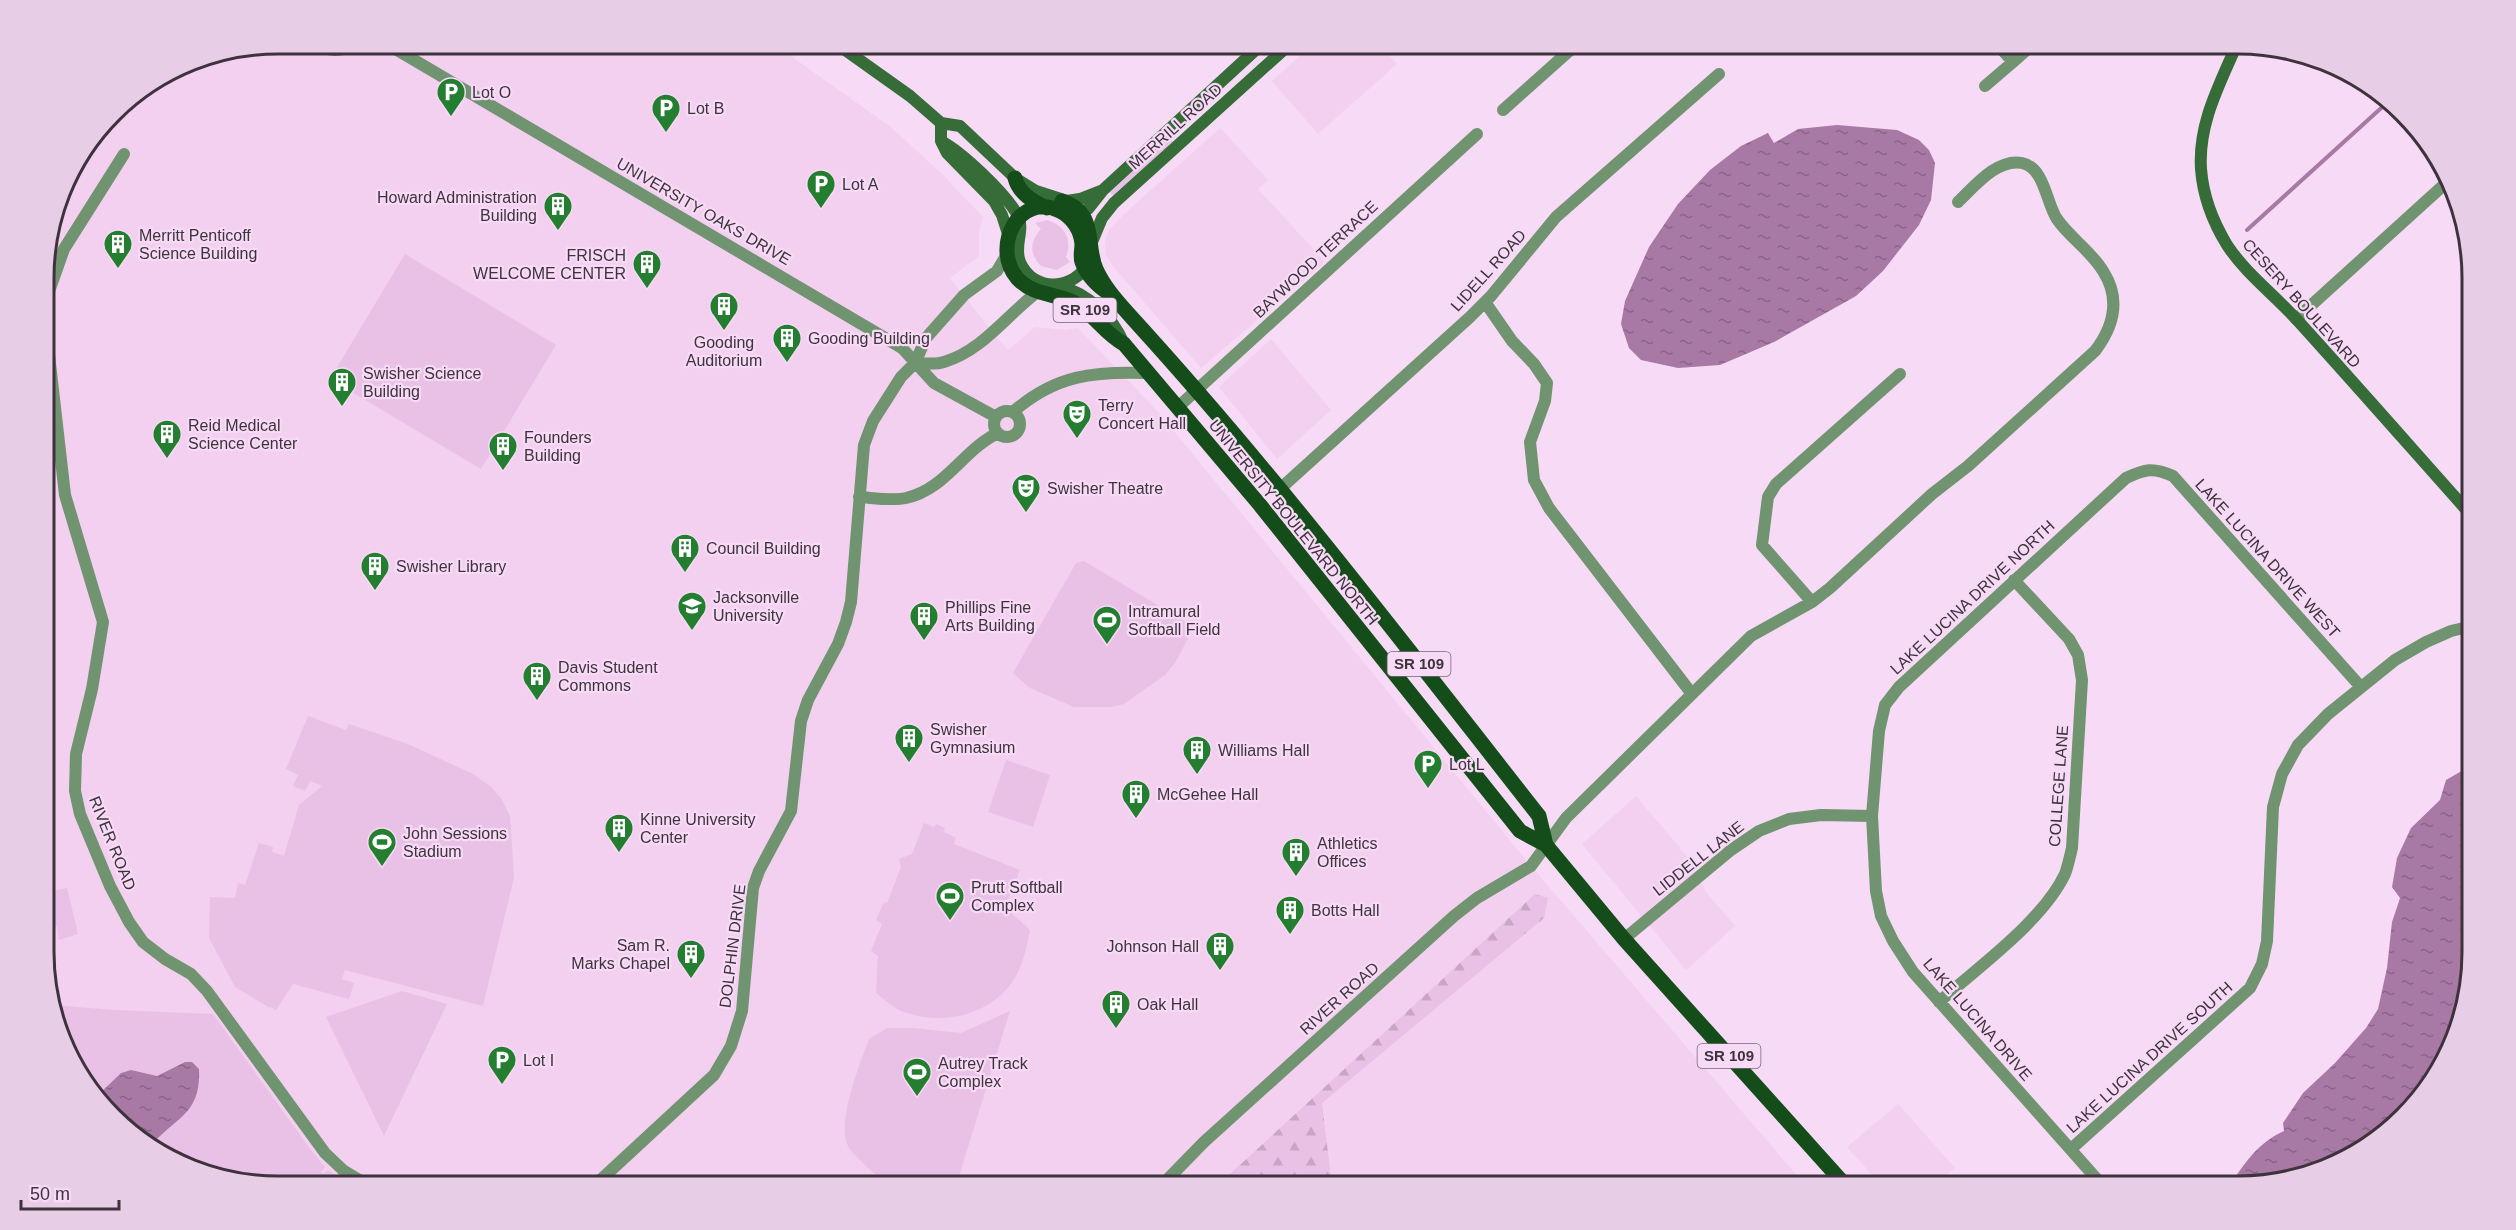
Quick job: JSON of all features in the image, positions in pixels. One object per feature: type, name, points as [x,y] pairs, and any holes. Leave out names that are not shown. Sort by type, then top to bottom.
[{"type":"main road","points":[[851,54],[910,96],[941,123],[960,126],[1015,178],[1069,210],[1080,233],[1081,260],[1086,269],[1073,281],[1048,287]]},
{"type":"main road","name":"MERRILL ROAD","points":[[1069,210],[1094,203],[1103,190],[1251,54]]},
{"type":"main road","name":"MERRILL ROAD","points":[[1086,269],[1102,218],[1114,203],[1279,54]]},
{"type":"main road","name":"CESERY BOULEVARD","points":[[2233,54],[2206,118],[2201,170],[2214,222],[2228,247],[2246,268],[2296,319],[2462,505]]},
{"type":"main road","points":[[941,123],[941,141],[952,147],[976,169],[1010,204],[1019,218]]},
{"type":"main road","name":"UNIVERSITY BOULEVARD NORTH","points":[[941,141],[947,153],[994,201],[1002,214],[1008,234],[1007,254],[1010,266],[1017,278],[1026,286],[1048,287],[1063,298],[1080,306],[1114,339],[1124,344],[1260,505],[1520,831],[1546,845],[1624,939],[1837,1176]]},
{"type":"main road","points":[[1015,178],[1016,185],[1025,195],[1047,208]]},
{"type":"main road","points":[[1069,210],[1080,199],[1103,190]]},
{"type":"main road","points":[[1008,234],[1019,218],[1032,210],[1047,208],[1069,210]]},
{"type":"main road","name":"UNIVERSITY BOULEVARD NORTH","points":[[1069,210],[1089,228],[1096,270],[1109,293],[1197,390],[1281,488],[1539,816],[1546,845]]},
{"type":"main road","name":"SR 109","points":[[1019,218],[1021,228],[1017,252],[1021,264],[1032,277],[1048,287]]},
{"type":"main road","name":"SR 109","points":[[1086,269],[1099,287],[1109,293]]},
{"type":"main road","points":[[1389,666],[1409,651]]},
{"type":"street","name":"UNIVERSITY OAKS DRIVE","points":[[404,54],[902,348],[934,383],[996,417]]},
{"type":"street","points":[[1503,110],[1566,54]]},
{"type":"street","points":[[2006,54],[2013,62]]},
{"type":"street","points":[[1985,86],[2022,54]]},
{"type":"street","name":"LIDELL ROAD","points":[[1281,488],[1485,302],[1556,217],[1719,74]]},
{"type":"street","name":"BAYWOOD TERRACE","points":[[1177,408],[1477,134]]},
{"type":"street","name":"RIVER ROAD","points":[[54,274],[64,249],[124,154]]},
{"type":"street","name":"RIVER ROAD","points":[[1171,1176],[1204,1142],[1449,920],[1477,898],[1531,866],[1566,818],[1751,636],[1812,602],[1830,588],[1932,494],[1968,466],[2095,351],[2108,333],[2114,313],[2110,289],[2103,271],[2057,218],[2036,172],[2024,163],[2013,162],[1992,171],[1958,202]]},
{"type":"street","points":[[2296,319],[2442,186]]},
{"type":"street","name":"DOLPHIN DRIVE","points":[[605,1176],[714,1075],[731,1047],[742,1011],[753,888],[759,871],[791,811],[801,720],[808,700],[838,644],[851,602],[864,446],[873,422],[901,377],[915,363],[926,338],[964,295],[998,271],[1007,254]]},
{"type":"street","points":[[915,363],[943,363],[974,346],[1048,287]]},
{"type":"street","points":[[1485,302],[1512,341],[1534,364],[1547,383],[1545,401],[1530,442],[1534,480],[1549,508],[1692,694]]},
{"type":"street","points":[[1013,412],[1043,389],[1075,377],[1107,373],[1148,373]]},
{"type":"street","points":[[1812,602],[1762,545],[1768,497],[1776,484],[1900,374]]},
{"type":"street","name":"RIVER ROAD","points":[[54,399],[65,495],[103,622],[92,688],[76,754],[75,791],[80,814],[110,886],[129,922],[143,942],[165,959],[191,974],[207,991],[325,1154],[351,1176]]},
{"type":"street","points":[[1006,410],[1013,412],[1020,421],[1019,430],[1010,437],[998,433],[994,425],[996,417],[1006,410]]},
{"type":"street","points":[[859,497],[906,498],[924,491],[944,478],[983,441],[998,433]]},
{"type":"street","name":"LAKE LUCINA DRIVE NORTH","points":[[1872,816],[1879,731],[1885,705],[1899,687],[2126,478],[2143,470]]},
{"type":"street","name":"LAKE LUCINA DRIVE WEST","points":[[2143,470],[2159,470],[2173,476],[2360,686]]},
{"type":"street","name":"COLLEGE LANE","points":[[1939,1002],[2028,923],[2050,899],[2066,873],[2072,848],[2082,681],[2078,655],[2069,639],[2014,580]]},
{"type":"street","name":"LAKE LUCINA DRIVE SOUTH","points":[[2071,1149],[2250,988],[2262,964],[2267,941],[2273,807],[2282,774],[2298,745],[2328,714],[2395,660],[2426,642],[2462,628]]},
{"type":"street","name":"LIDDELL LANE","points":[[1624,939],[1731,850],[1759,831],[1789,819],[1821,815],[1872,816]]},
{"type":"street","name":"LAKE LUCINA DRIVE","points":[[1872,816],[1876,891],[1881,916],[1893,941],[1913,972],[2094,1176]]},
{"type":"shaded area","name":"Jacksonville University","points":[[264,54],[788,54],[892,128],[940,172],[983,217],[979,231],[979,256],[950,278],[1008,350],[1035,327],[1065,330],[1078,328],[1159,413],[1531,866],[1797,1176],[264,1176],[220,1168],[179,1153],[142,1130],[100,1088],[77,1051],[66,1024],[58,995],[54,966],[54,264],[62,220],[77,179],[100,142],[142,100],[179,77],[235,58]]},
{"type":"shaded area","points":[[1302,54],[1388,54],[1397,64],[1318,134],[1272,81]]},
{"type":"shaded area","points":[[1220,128],[1268,180],[1258,189],[1325,262],[1201,368],[1113,266],[1106,255],[1105,243],[1109,230],[1123,215]]},
{"type":"shaded area","points":[[1271,339],[1331,410],[1277,459],[1219,387]]},
{"type":"shaded area","points":[[1636,796],[1696,867],[1705,891],[1735,926],[1686,970],[1582,844]]},
{"type":"shaded area","points":[[1898,1104],[1955,1168],[1945,1176],[1873,1176],[1847,1147]]},
{"type":"green space","points":[[1168,139],[1173,141],[1114,197],[1110,192]]},
{"type":"green space","points":[[1047,220],[1058,225],[1068,239],[1066,257],[1070,262],[1057,270],[1041,266],[1034,257],[1032,248],[1041,229],[1035,223]]},
{"type":"green space","points":[[405,254],[556,345],[481,469],[330,379]]},
{"type":"green space","name":"Intramural Softball Field","points":[[1084,561],[1194,627],[1175,663],[1165,675],[1124,704],[1110,707],[1074,707],[1030,688],[1013,673],[1076,563]]},
{"type":"green space","name":"John Sessions Stadium","points":[[308,716],[346,730],[349,724],[408,744],[473,774],[491,787],[501,798],[510,816],[514,877],[483,1006],[345,970],[342,979],[354,983],[349,999],[293,984],[276,1010],[235,987],[209,938],[210,897],[235,898],[238,883],[245,885],[259,843],[273,847],[272,852],[284,856],[299,805],[322,786],[310,781],[305,791],[293,786],[298,775],[286,769]]},
{"type":"green space","points":[[1006,760],[1050,775],[1033,827],[988,812]]},
{"type":"green space","name":"Prutt Softball Complex","points":[[924,823],[934,827],[936,824],[945,828],[944,832],[956,838],[954,844],[1020,870],[1005,907],[1030,930],[1022,964],[1007,988],[981,1009],[949,1018],[932,1018],[899,1010],[876,993],[878,956],[871,951],[882,924],[876,920],[884,902],[887,903],[901,867],[899,859],[912,854]]},
{"type":"green space","points":[[67,888],[78,934],[59,940],[57,926],[54,926],[54,891]]},
{"type":"green space","points":[[1535,894],[1548,898],[1544,918],[1322,1103],[1331,1176],[1228,1176]]},
{"type":"green space","points":[[402,991],[447,1004],[384,1136],[326,1017]]},
{"type":"green space","points":[[61,1006],[213,1014],[325,1167],[321,1172],[323,1174],[328,1170],[336,1176],[264,1176],[235,1172],[179,1153],[156,1139],[185,1062],[157,1076],[131,1070],[121,1073],[102,1091],[77,1051]]},
{"type":"green space","name":"Autrey Track Complex","points":[[1010,1011],[959,1176],[877,1176],[851,1150],[845,1136],[847,1108],[869,1039],[887,1028],[961,1033]]},
{"type":"water","points":[[1837,125],[1897,130],[1919,140],[1929,150],[1935,163],[1931,200],[1919,225],[1883,271],[1856,296],[1774,342],[1720,365],[1678,368],[1641,360],[1629,348],[1621,324],[1625,301],[1649,247],[1678,204],[1710,170],[1741,146],[1768,133],[1774,143],[1798,129]]},
{"type":"water","points":[[2462,771],[2462,966],[2454,1010],[2439,1051],[2406,1100],[2374,1130],[2350,1146],[2310,1164],[2281,1172],[2236,1176],[2260,1147],[2284,1131],[2283,1123],[2303,1093],[2335,1063],[2366,1028],[2378,1009],[2387,968],[2392,922],[2400,898],[2392,887],[2397,858],[2411,828],[2440,800],[2446,780]]},
{"type":"water","points":[[185,1062],[192,1062],[199,1069],[199,1084],[192,1105],[157,1140],[130,1120],[102,1091],[121,1073],[131,1070],[157,1076]]},
{"type":"waterway","points":[[2247,230],[2382,107]]},
{"type":"place","name":"Lot O","points":[[451,118]]},
{"type":"place","name":"Lot B","points":[[666,134]]},
{"type":"place","name":"Lot A","points":[[821,210]]},
{"type":"place","name":"Howard Administration Building","points":[[558,232]]},
{"type":"place","name":"Merritt Penticoff Science Building","points":[[118,270]]},
{"type":"place","name":"FRISCH WELCOME CENTER","points":[[647,290]]},
{"type":"place","name":"Gooding Auditorium","points":[[724,332]]},
{"type":"place","name":"Gooding Building","points":[[787,364]]},
{"type":"place","name":"Swisher Science Building","points":[[342,408]]},
{"type":"place","name":"Terry Concert Hall","points":[[1077,440]]},
{"type":"place","name":"Reid Medical Science Center","points":[[167,460]]},
{"type":"place","name":"Founders Building","points":[[503,472]]},
{"type":"place","name":"Swisher Theatre","points":[[1026,514]]},
{"type":"place","name":"Council Building","points":[[685,574]]},
{"type":"place","name":"Swisher Library","points":[[375,592]]},
{"type":"place","name":"Jacksonville University","points":[[692,632]]},
{"type":"place","name":"Phillips Fine Arts Building","points":[[924,642]]},
{"type":"place","name":"Intramural Softball Field","points":[[1107,646]]},
{"type":"place","name":"Davis Student Commons","points":[[537,702]]},
{"type":"place","name":"Swisher Gymnasium","points":[[909,764]]},
{"type":"place","name":"Williams Hall","points":[[1197,776]]},
{"type":"place","name":"Lot L","points":[[1428,790]]},
{"type":"place","name":"McGehee Hall","points":[[1136,820]]},
{"type":"place","name":"Kinne University Center","points":[[619,854]]},
{"type":"place","name":"John Sessions Stadium","points":[[382,868]]},
{"type":"place","name":"Athletics Offices","points":[[1296,878]]},
{"type":"place","name":"Prutt Softball Complex","points":[[950,922]]},
{"type":"place","name":"Botts Hall","points":[[1290,936]]},
{"type":"place","name":"Johnson Hall","points":[[1220,972]]},
{"type":"place","name":"Sam R. Marks Chapel","points":[[691,980]]},
{"type":"place","name":"Oak Hall","points":[[1116,1030]]},
{"type":"place","name":"Lot I","points":[[502,1086]]},
{"type":"place","name":"Autrey Track Complex","points":[[917,1098]]}]
